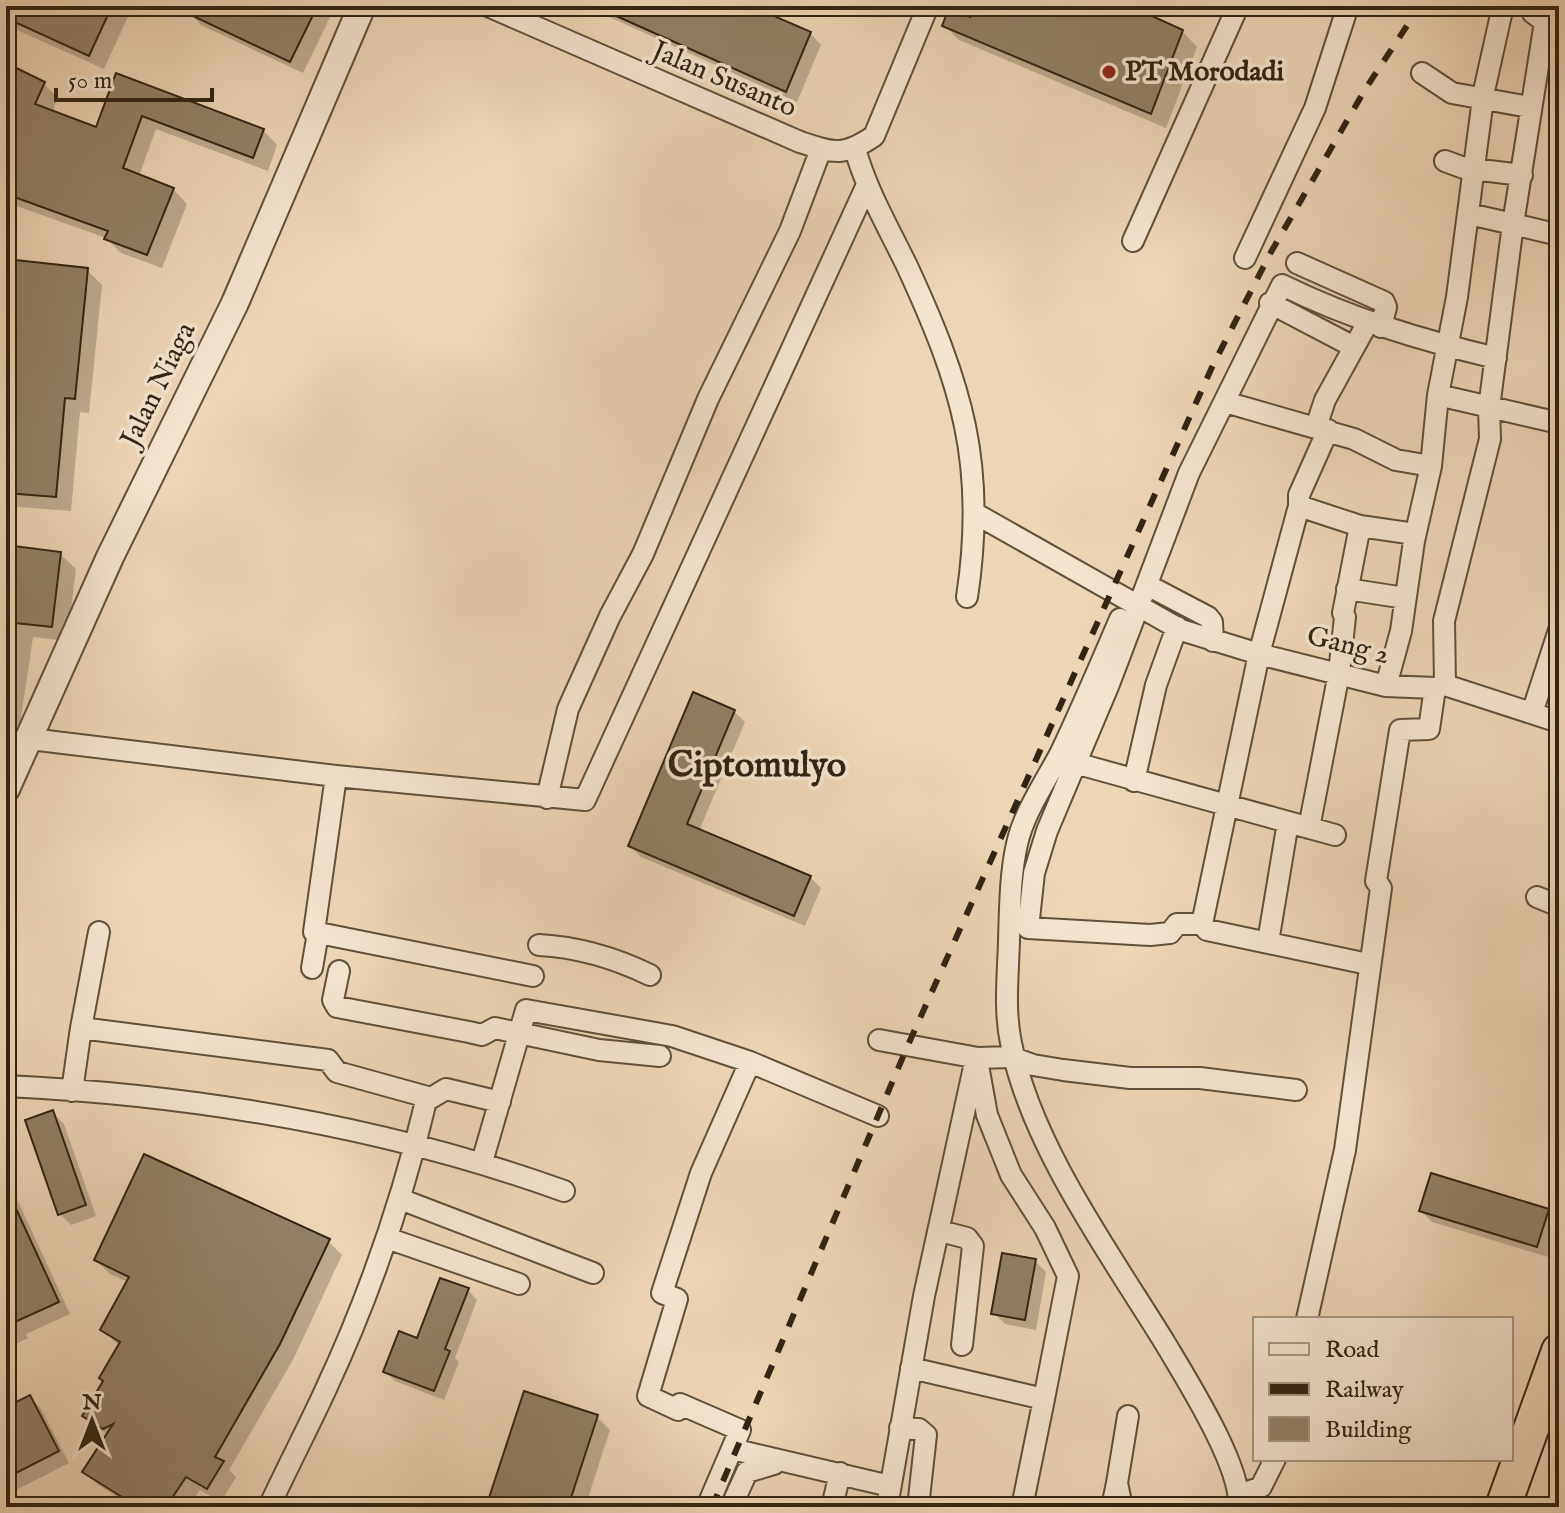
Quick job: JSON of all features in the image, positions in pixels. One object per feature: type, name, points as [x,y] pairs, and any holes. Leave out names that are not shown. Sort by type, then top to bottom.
[{"type":"highway","points":[[1503,1507],[1559,1351]]},
{"type":"street","name":"Jalan Niaga","points":[[6,789],[110,557],[235,303],[362,6]]},
{"type":"street","name":"Jalan Susanto","points":[[488,6],[609,61],[821,149],[838,153],[855,149]]},
{"type":"street","points":[[928,6],[874,136],[855,149],[866,187],[926,306],[955,378],[965,418],[976,514],[967,597]]},
{"type":"street","points":[[1133,241],[1238,6]]},
{"type":"street","points":[[1245,258],[1315,108],[1348,6]]},
{"type":"street","points":[[1386,686],[1431,466],[1438,395],[1449,347],[1476,169],[1482,100],[1503,6]]},
{"type":"street","points":[[1307,1317],[1345,1150],[1368,964],[1381,888],[1376,881],[1400,730],[1429,729],[1440,687],[1444,621],[1455,592],[1490,439],[1489,408],[1513,224],[1529,107],[1545,22],[1533,13],[1535,6]]},
{"type":"street","points":[[1422,73],[1452,93],[1529,107]]},
{"type":"street","points":[[547,798],[568,709],[610,616],[643,554],[708,399],[790,231],[821,149]]},
{"type":"street","points":[[1445,161],[1522,175]]},
{"type":"street","points":[[30,739],[336,776],[585,800],[866,187]]},
{"type":"street","points":[[1469,214],[1559,235]]},
{"type":"street","points":[[1202,924],[1259,654],[1299,506],[1299,495],[1322,429],[1325,400],[1354,347],[1375,324],[1384,302],[1297,263]]},
{"type":"street","points":[[1274,1461],[1261,1487],[1239,1501],[1194,1392],[1096,1233],[1032,1106],[1016,1058],[1007,1014],[1009,928],[1017,844],[1025,819],[1133,604],[1147,585],[1189,473],[1270,303],[1282,285],[1375,324],[1496,358]]},
{"type":"street","points":[[1270,303],[1354,347]]},
{"type":"street","points":[[1438,395],[1559,423]]},
{"type":"street","points":[[1225,402],[1322,429],[1396,460],[1431,466]]},
{"type":"street","points":[[1299,506],[1360,526],[1415,534]]},
{"type":"street","name":"Gang 2","points":[[976,514],[1133,604],[1177,627],[1213,641],[1386,686],[1440,687],[1559,722]]},
{"type":"street","points":[[1309,828],[1339,673],[1347,589],[1360,526]]},
{"type":"street","points":[[1147,585],[1208,617],[1212,622],[1213,641]]},
{"type":"street","points":[[1347,589],[1405,598]]},
{"type":"street","points":[[1133,604],[1034,873],[1028,928],[1109,935],[1160,935],[1174,931],[1177,924],[1202,924]]},
{"type":"street","points":[[1134,781],[1156,685],[1177,627]]},
{"type":"street","points":[[1532,713],[1559,630]]},
{"type":"street","points":[[1075,763],[1335,835]]},
{"type":"street","points":[[336,776],[312,926],[318,933],[533,976]]},
{"type":"street","points":[[1268,942],[1288,822]]},
{"type":"street","points":[[1537,897],[1559,906]]},
{"type":"street","points":[[1202,924],[1207,930],[1368,964]]},
{"type":"street","points":[[72,1091],[99,932]]},
{"type":"street","points":[[312,968],[318,933]]},
{"type":"street","points":[[539,945],[560,946],[650,975]]},
{"type":"street","points":[[339,971],[333,1000],[337,1007],[482,1035],[495,1028],[599,1050],[660,1056]]},
{"type":"street","points":[[482,1162],[526,1010],[664,1034],[750,1062],[878,1116]]},
{"type":"street","points":[[81,1028],[328,1060],[337,1072],[427,1097],[446,1089],[500,1102]]},
{"type":"street","points":[[879,1040],[977,1058],[1016,1058],[1033,1065],[1130,1078],[1200,1078],[1296,1090]]},
{"type":"street","points":[[887,1507],[911,1368],[977,1058]]},
{"type":"street","points":[[977,1058],[987,1115],[1011,1175],[1045,1228],[1068,1276],[1022,1507]]},
{"type":"street","points":[[707,1507],[740,1430],[648,1396],[677,1299],[662,1293],[701,1173],[750,1062]]},
{"type":"street","points":[[6,1086],[229,1107],[482,1162],[564,1191]]},
{"type":"street","points":[[269,1507],[325,1390],[387,1238],[427,1097]]},
{"type":"street","points":[[400,1199],[593,1273]]},
{"type":"street","points":[[940,1231],[967,1238],[973,1246],[962,1345]]},
{"type":"street","points":[[387,1238],[519,1284]]},
{"type":"street","points":[[911,1368],[1044,1399]]},
{"type":"street","points":[[1112,1507],[1128,1416]]},
{"type":"street","points":[[900,1428],[919,1429],[926,1435],[918,1507]]},
{"type":"street","points":[[732,1449],[781,1463],[890,1486]]},
{"type":"street","points":[[731,1507],[747,1472],[781,1463]]},
{"type":"street","points":[[832,1507],[840,1473]]},
{"type":"street","points":[[1117,1483],[1122,1507]]},
{"type":"building","points":[[6,6],[112,6],[89,56],[6,18]]},
{"type":"building","points":[[172,6],[305,6],[315,11],[290,62]]},
{"type":"building","points":[[594,6],[751,6],[811,32],[786,92]]},
{"type":"building","name":"PT Morodadi","points":[[975,6],[1130,6],[1183,30],[1151,114],[942,26],[949,8],[970,17]]},
{"type":"building","points":[[6,63],[45,82],[35,104],[96,127],[116,73],[264,129],[253,158],[142,116],[123,168],[174,188],[147,255],[104,239],[108,231],[6,194]]},
{"type":"building","points":[[6,259],[88,268],[75,399],[65,398],[56,497],[6,493]]},
{"type":"building","points":[[6,545],[61,552],[52,627],[6,622]]},
{"type":"building","points":[[693,692],[735,710],[687,824],[811,876],[794,916],[628,846]]},
{"type":"building","points":[[53,1110],[86,1205],[58,1215],[25,1120]]},
{"type":"building","points":[[144,1154],[330,1239],[280,1344],[215,1457],[224,1461],[207,1489],[186,1477],[166,1507],[138,1507],[82,1472],[113,1424],[103,1429],[82,1416],[103,1381],[99,1378],[120,1342],[100,1330],[129,1277],[94,1260]]},
{"type":"building","points":[[1431,1173],[1549,1209],[1537,1247],[1419,1211]]},
{"type":"building","points":[[6,1187],[59,1302],[6,1326]]},
{"type":"building","points":[[1002,1253],[1036,1259],[1025,1320],[991,1314]]},
{"type":"building","points":[[440,1278],[469,1288],[445,1349],[450,1351],[434,1391],[383,1372],[399,1331],[417,1338]]},
{"type":"building","points":[[524,1391],[598,1415],[568,1507],[486,1507]]},
{"type":"building","points":[[30,1395],[59,1451],[6,1478],[6,1407]]},
{"type":"railway","points":[[712,1507],[908,1045],[1213,365],[1271,252],[1366,88],[1420,6]]},
{"type":"place","name":"PT Morodadi","points":[[1109,72]]},
{"type":"district","name":"Ciptomulyo","points":[[757,766]]}]
